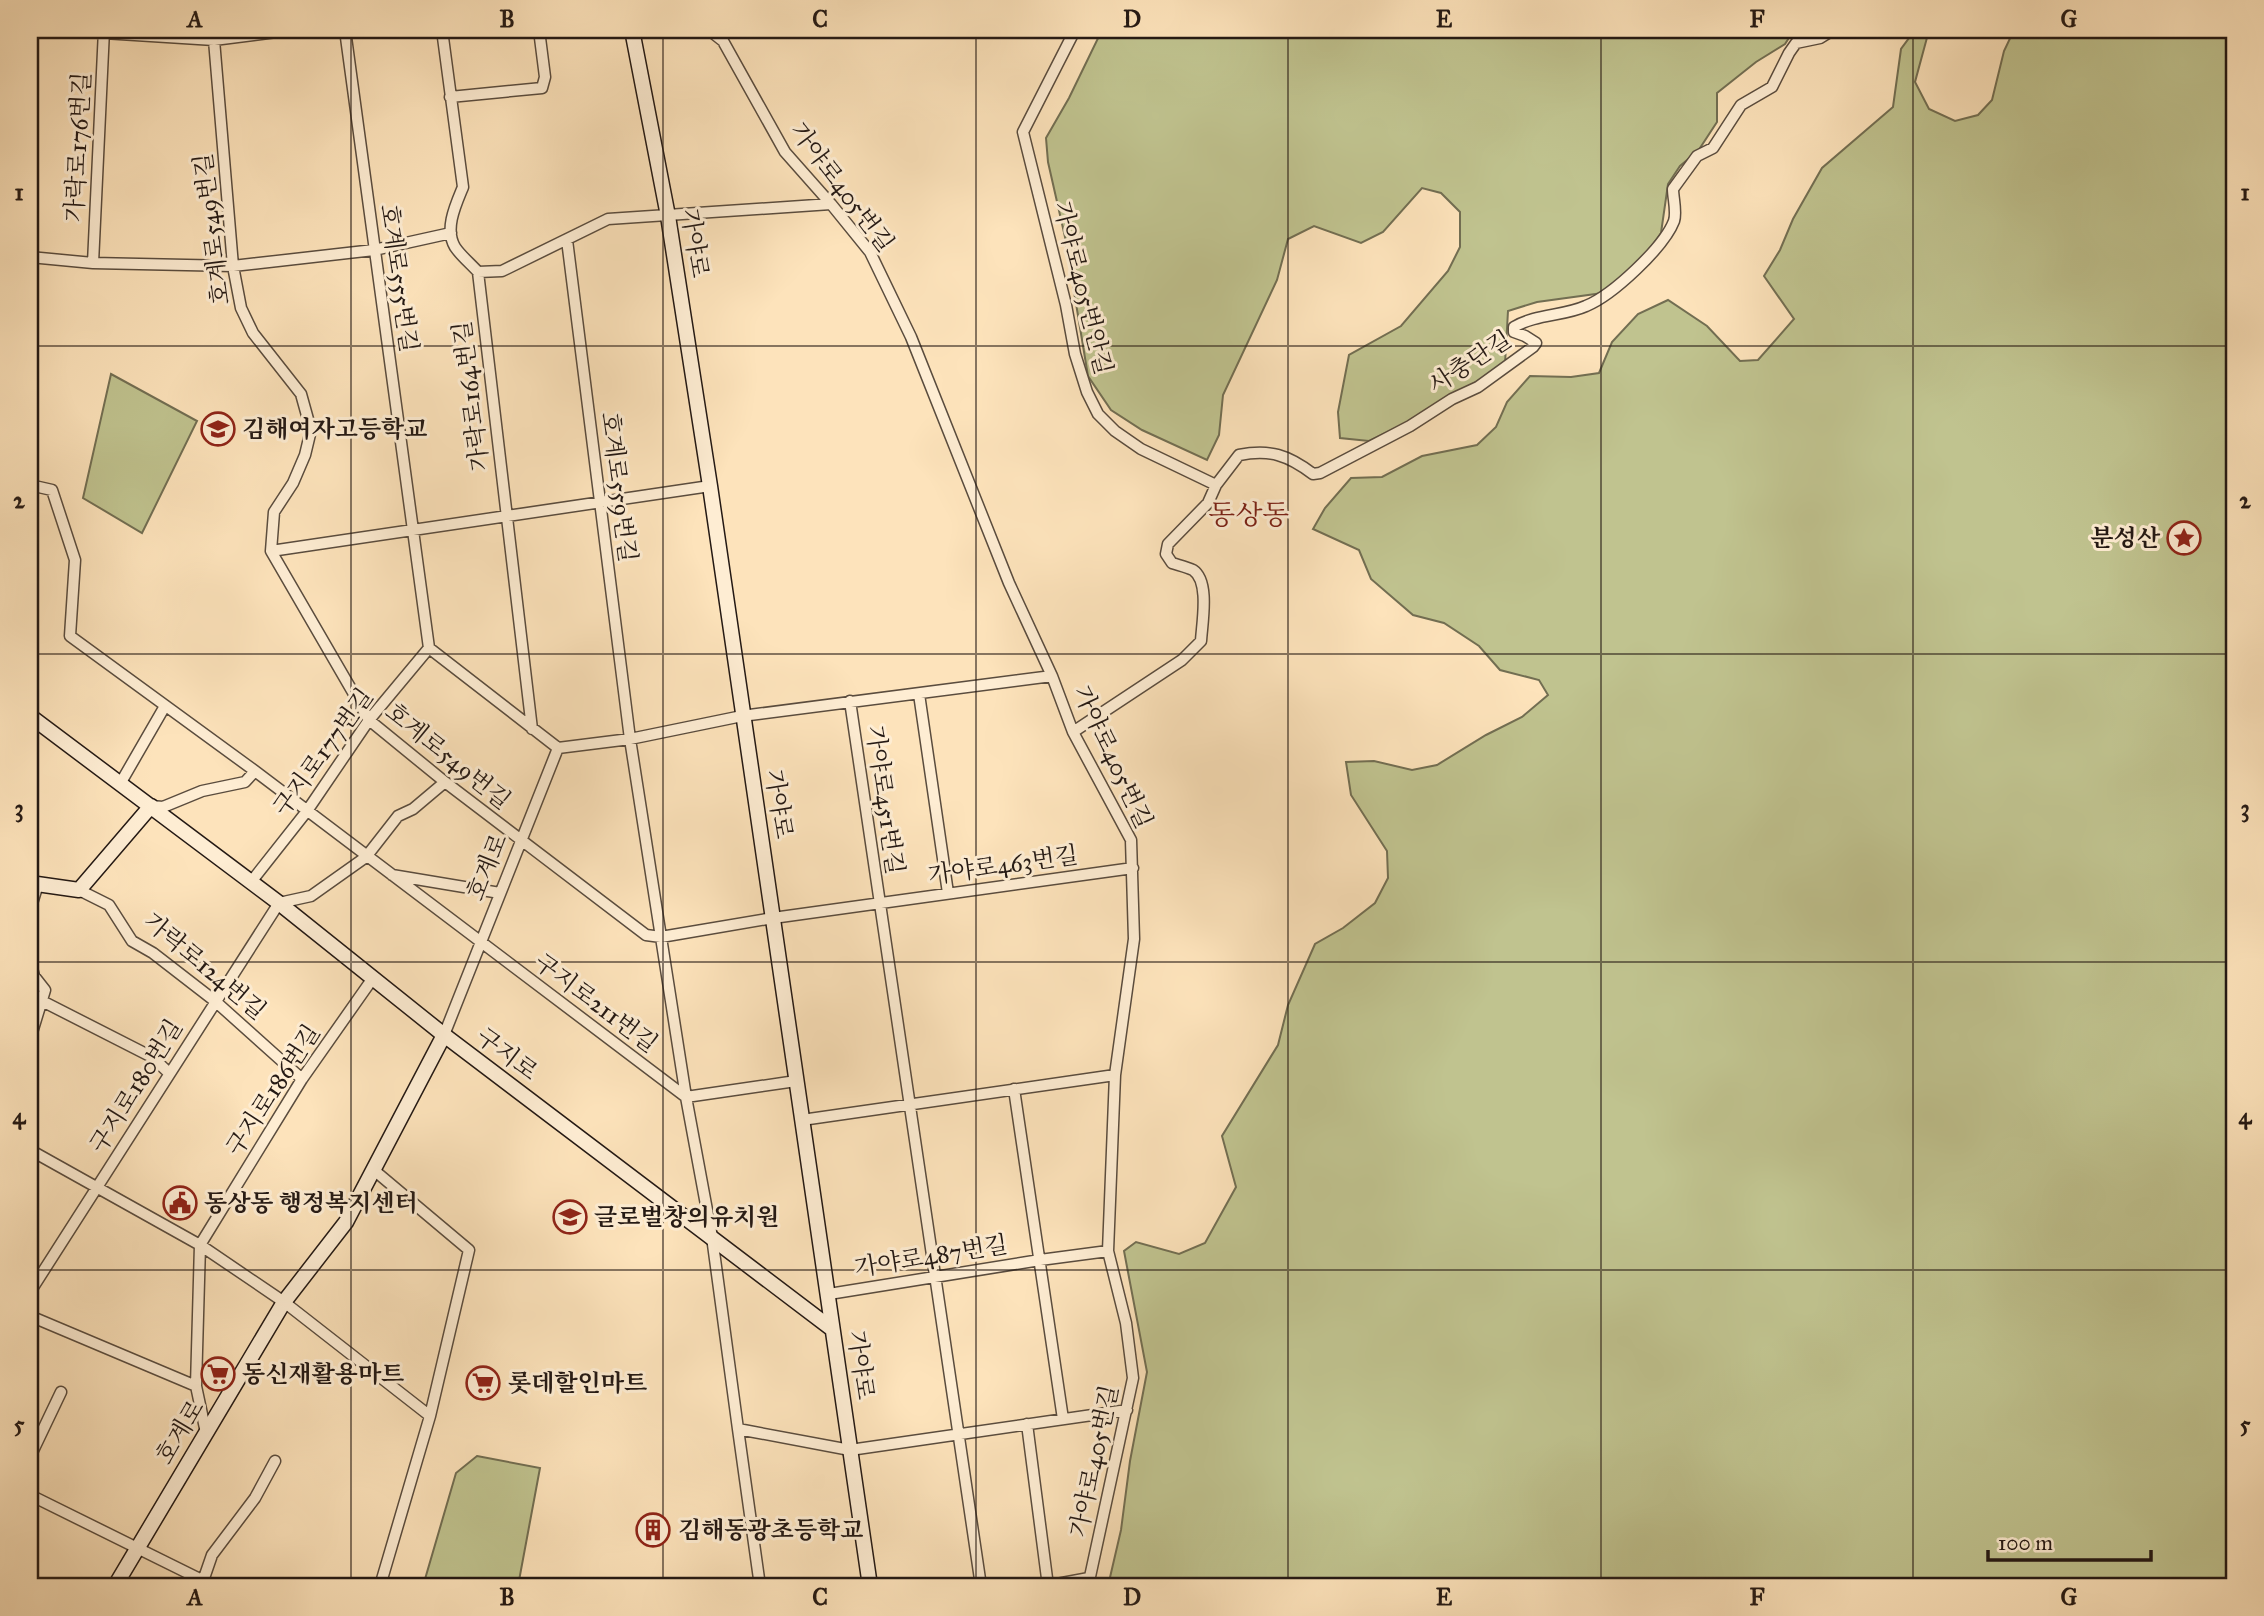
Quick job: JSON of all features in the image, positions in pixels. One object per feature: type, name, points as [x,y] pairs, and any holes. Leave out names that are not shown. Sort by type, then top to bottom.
[{"type":"main road","name":"가야로","points":[[632,30],[668,216],[710,486],[870,1586]]},
{"type":"main road","name":"구지로","points":[[30,716],[279,903],[444,1035],[832,1329]]},
{"type":"main road","points":[[79,890],[151,806]]},
{"type":"main road","name":"가락로124번길","points":[[34,884],[79,890]]},
{"type":"main road","name":"호계로","points":[[115,1586],[284,1302],[346,1222],[444,1035]]},
{"type":"street","points":[[56,30],[186,35],[214,40],[292,30]]},
{"type":"street","name":"호계로555번길","points":[[345,30],[429,648]]},
{"type":"street","points":[[442,30],[463,187],[453,211],[451,233],[454,246],[478,272],[502,271],[608,219],[831,204]]},
{"type":"street","points":[[450,97],[542,88],[545,77],[539,30]]},
{"type":"street","name":"가야로405번길","points":[[709,30],[723,41],[785,152],[870,253],[911,337],[1009,583],[1052,676],[1073,732],[1131,840],[1134,939],[1115,1075],[1108,1251],[1126,1323],[1133,1378],[1088,1582]]},
{"type":"street","name":"가야로405번안길","points":[[1075,30],[1023,132],[1066,305],[1075,354],[1087,392],[1098,414],[1115,431],[1141,449],[1216,485]]},
{"type":"street","name":"사충단길","points":[[1216,485],[1239,455],[1262,452],[1299,463],[1313,474],[1320,472],[1410,426],[1452,399],[1478,387],[1533,347],[1536,343],[1514,332],[1514,327],[1585,307],[1600,299],[1641,262],[1669,230],[1675,218],[1673,189],[1697,156],[1713,148],[1741,105],[1772,87],[1788,53],[1796,43],[1820,38],[1833,30]]},
{"type":"street","name":"가락로176번길","points":[[93,263],[104,32]]},
{"type":"street","name":"호계로549번길","points":[[214,40],[233,266],[241,308],[253,333],[301,394],[311,430],[305,455],[293,483],[274,512],[271,551],[369,720],[522,842]]},
{"type":"street","points":[[30,257],[93,263],[233,266],[374,250],[451,233]]},
{"type":"street","name":"호계로559번길","points":[[567,240],[630,739]]},
{"type":"street","name":"가락로164번길","points":[[478,272],[506,515]]},
{"type":"street","name":"구지로211번길","points":[[30,485],[52,491],[75,560],[70,636],[255,771],[686,1097]]},
{"type":"street","points":[[1073,732],[1182,660],[1201,641],[1204,591],[1201,581],[1195,571],[1172,563],[1166,554],[1168,544],[1208,503],[1216,485]]},
{"type":"street","points":[[271,551],[710,486]]},
{"type":"street","points":[[506,515],[532,729]]},
{"type":"street","points":[[429,648],[558,748],[630,739],[743,716]]},
{"type":"street","name":"구지로177번길","points":[[251,882],[307,811],[369,720],[429,648]]},
{"type":"street","name":"가야로451번길","points":[[743,716],[1052,676]]},
{"type":"street","name":"가야로451번길","points":[[919,694],[948,893]]},
{"type":"street","name":"가야로451번길","points":[[850,701],[880,905]]},
{"type":"street","points":[[120,784],[165,706]]},
{"type":"street","name":"구지로211번길","points":[[630,739],[686,1097],[712,1237]]},
{"type":"street","name":"호계로","points":[[444,1035],[558,748]]},
{"type":"street","points":[[151,806],[163,807],[202,791],[245,782],[255,771]]},
{"type":"street","points":[[279,903],[311,896],[366,857],[398,816],[413,808],[444,782]]},
{"type":"street","points":[[522,842],[646,935],[661,937],[773,918]]},
{"type":"street","name":"가야로463번길","points":[[773,918],[1132,868]]},
{"type":"street","points":[[389,874],[500,893]]},
{"type":"street","points":[[30,910],[34,884]]},
{"type":"street","name":"가락로124번길","points":[[79,890],[109,905],[132,941],[153,953],[215,1001],[302,1079]]},
{"type":"street","name":"구지로180번길","points":[[30,1292],[279,903]]},
{"type":"street","points":[[880,905],[981,1586]]},
{"type":"street","points":[[30,960],[34,976],[45,990],[30,1039]]},
{"type":"street","name":"구지로186번길","points":[[206,1433],[196,1386],[200,1245],[302,1079],[373,978]]},
{"type":"street","points":[[42,1001],[152,1057],[169,1073]]},
{"type":"street","points":[[802,1120],[1115,1075]]},
{"type":"street","points":[[686,1097],[796,1081]]},
{"type":"street","points":[[1014,1089],[1040,1260]]},
{"type":"street","points":[[30,1150],[200,1245],[284,1302],[430,1416]]},
{"type":"street","points":[[375,1171],[469,1250],[430,1416],[380,1586]]},
{"type":"street","points":[[712,1237],[760,1586]]},
{"type":"street","name":"가야로487번길","points":[[829,1294],[1108,1251]]},
{"type":"street","name":"가야로487번길","points":[[1040,1260],[1063,1419]]},
{"type":"street","points":[[30,1316],[196,1386]]},
{"type":"street","points":[[30,1457],[61,1392]]},
{"type":"street","points":[[738,1429],[850,1450],[1127,1410]]},
{"type":"street","points":[[1027,1424],[1047,1586],[1088,1582]]},
{"type":"street","points":[[30,1495],[208,1584],[212,1555],[255,1498],[275,1461]]},
{"type":"green space","points":[[1102,30],[1794,30],[1785,44],[1756,62],[1717,93],[1717,122],[1698,151],[1680,166],[1668,184],[1661,233],[1641,261],[1610,292],[1537,302],[1508,311],[1505,364],[1417,418],[1369,441],[1340,438],[1338,412],[1349,355],[1401,326],[1448,271],[1460,247],[1460,212],[1441,193],[1422,188],[1383,232],[1361,243],[1314,226],[1288,239],[1277,280],[1223,395],[1219,435],[1207,460],[1142,430],[1111,410],[1088,376],[1065,237],[1048,162],[1046,138]]},
{"type":"green space","points":[[1915,30],[1928,34],[1915,82],[1929,109],[1955,121],[1978,115],[1992,100],[2004,51],[2014,30],[2234,30],[2234,1586],[1108,1586],[1121,1530],[1130,1461],[1147,1372],[1124,1251],[1136,1242],[1179,1254],[1205,1243],[1236,1187],[1222,1136],[1278,1045],[1288,1005],[1315,944],[1343,928],[1375,903],[1388,878],[1387,851],[1351,795],[1346,762],[1374,761],[1412,770],[1437,765],[1522,717],[1548,695],[1539,680],[1500,670],[1479,646],[1444,623],[1413,615],[1371,579],[1359,550],[1313,529],[1325,508],[1351,478],[1382,477],[1422,456],[1477,445],[1496,427],[1507,402],[1530,376],[1571,377],[1599,373],[1612,342],[1638,314],[1668,300],[1707,326],[1740,361],[1758,360],[1794,319],[1764,276],[1822,168],[1893,107],[1901,49]]},
{"type":"green space","points":[[111,374],[197,421],[142,533],[83,498]]},
{"type":"green space","points":[[477,1456],[540,1468],[518,1586],[423,1586],[456,1473]]},
{"type":"place","name":"김해여자고등학교","points":[[218,429]]},
{"type":"place","name":"분성산","points":[[2184,538]]},
{"type":"place","name":"동상동 행정복지센터","points":[[180,1203]]},
{"type":"place","name":"글로벌창의유치원","points":[[570,1217]]},
{"type":"place","name":"동신재활용마트","points":[[218,1374]]},
{"type":"place","name":"롯데할인마트","points":[[483,1383]]},
{"type":"place","name":"김해동광초등학교","points":[[653,1530]]},
{"type":"district","name":"동상동","points":[[1249,514]]}]
